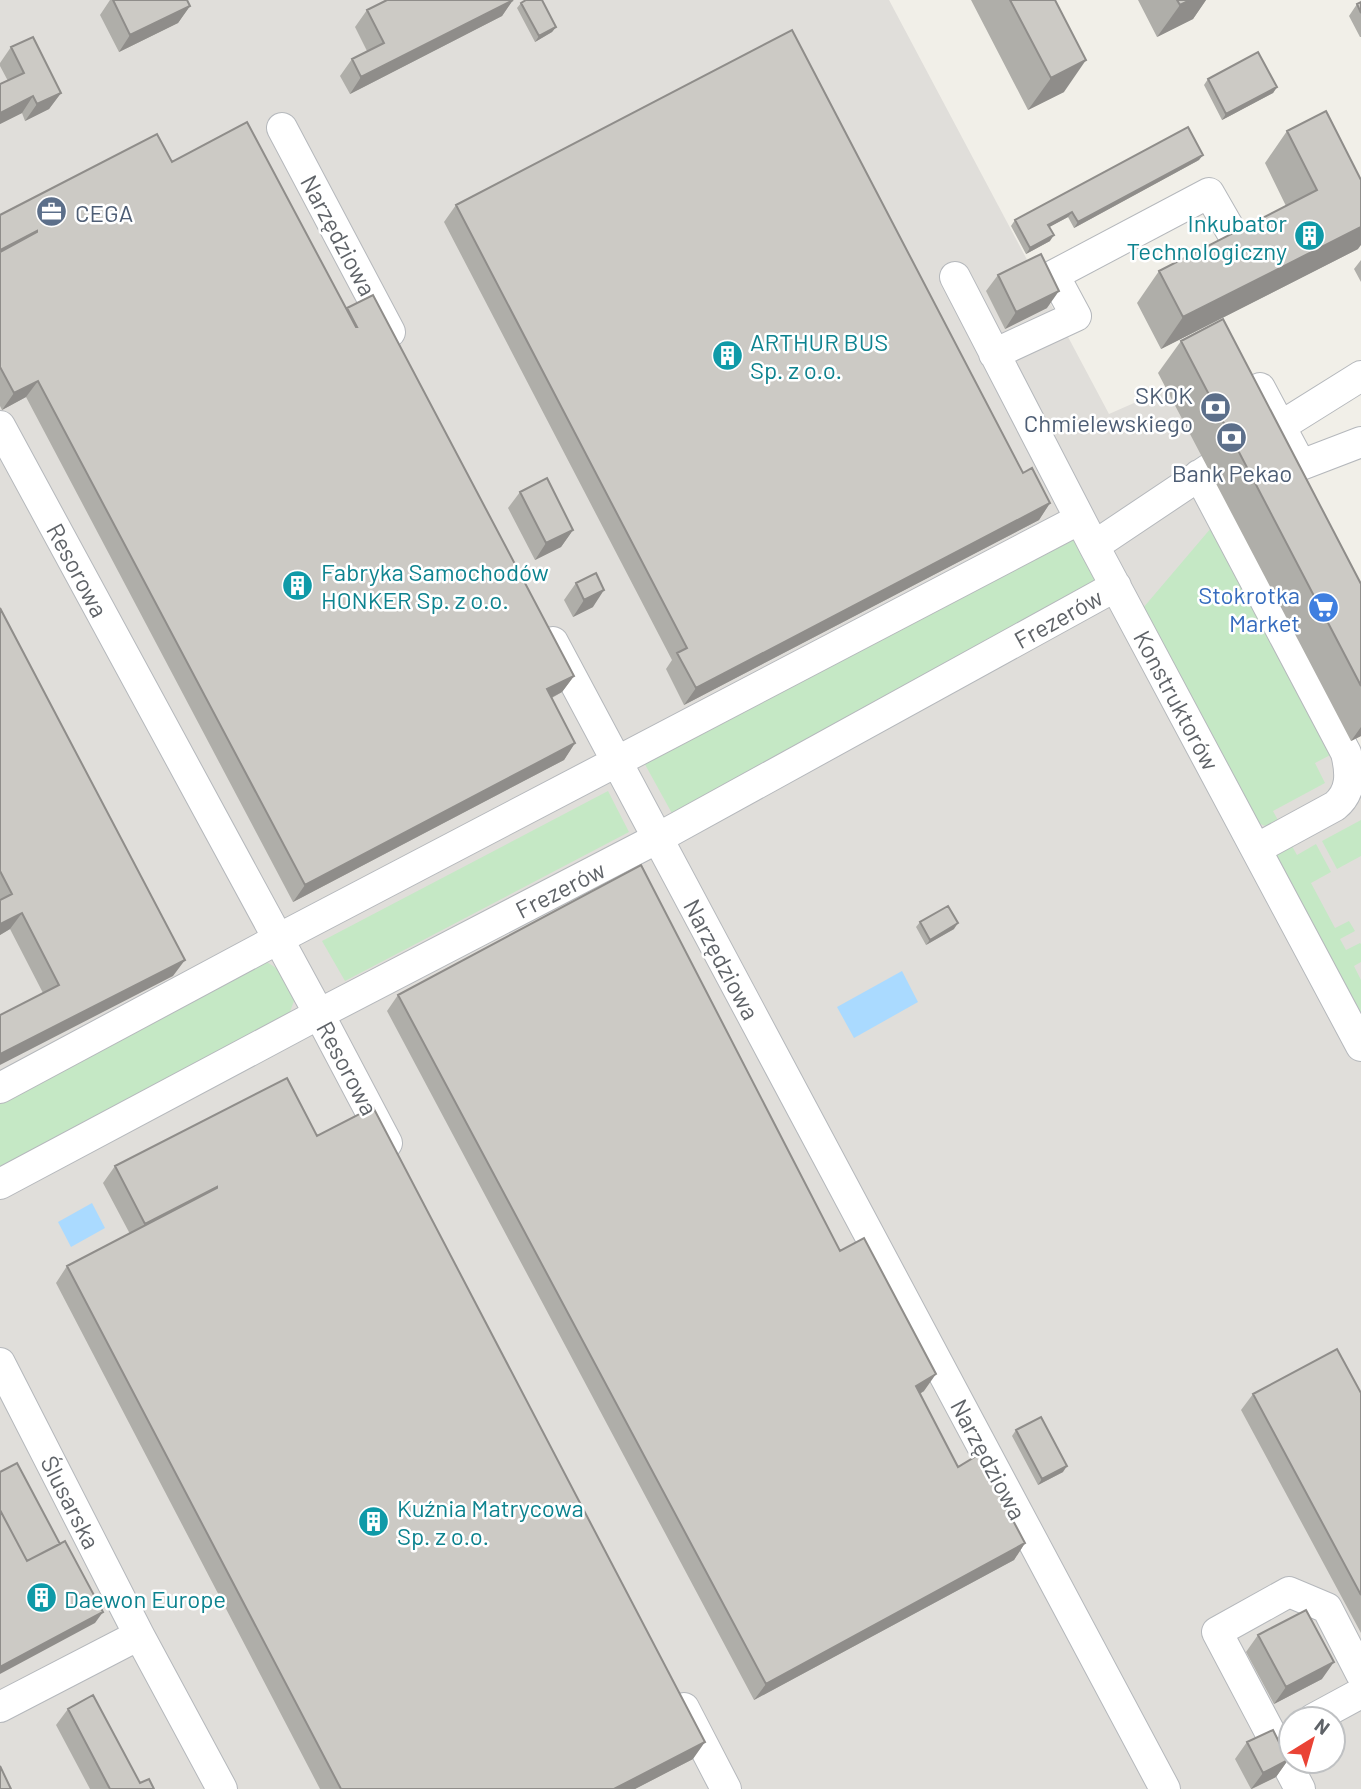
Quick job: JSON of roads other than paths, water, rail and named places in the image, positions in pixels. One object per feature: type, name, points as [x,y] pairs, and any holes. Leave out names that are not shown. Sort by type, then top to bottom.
[{"type":"street","name":"Narzędziowa","points":[[282,128],[404,359]]},
{"type":"street","points":[[994,354],[1076,316],[1054,275],[1209,192],[1232,233]]},
{"type":"street","name":"Konstruktorów","points":[[955,277],[1094,546],[1361,1046]]},
{"type":"street","points":[[1250,445],[1361,376]]},
{"type":"street","points":[[1260,388],[1301,465],[1361,442]]},
{"type":"street","name":"Resorowa","points":[[0,426],[397,1161]]},
{"type":"street","name":"Frezerów","points":[[1094,546],[1204,472],[1346,753],[1350,768],[1346,793],[1342,800],[1256,849]]},
{"type":"street","points":[[0,1088],[278,939],[1080,519]]},
{"type":"street","name":"Frezerów","points":[[0,1184],[658,838],[1116,586]]},
{"type":"street","name":"Narzędziowa","points":[[539,615],[1165,1789]]},
{"type":"street","name":"Ślusarska","points":[[0,1363],[139,1635],[222,1789]]},
{"type":"street","points":[[1277,1728],[1217,1632],[1289,1592],[1328,1608],[1361,1674]]},
{"type":"street","points":[[0,1707],[139,1635]]},
{"type":"street","points":[[668,1678],[726,1789]]},
{"type":"street","points":[[1339,1705],[1361,1693]]},
{"type":"water","points":[[902,971],[918,1002],[854,1038],[837,1007]]},
{"type":"water","points":[[92,1203],[105,1228],[71,1247],[58,1222]]},
{"type":"place","name":"CEGA","points":[[52,212]]},
{"type":"place","name":"Inkubator Technologiczny","points":[[1310,236]]},
{"type":"place","name":"ARTHUR BUS Sp. z o.o.","points":[[727,355]]},
{"type":"place","name":"SKOK Chmielewskiego","points":[[1216,408]]},
{"type":"place","name":"Bank Pekao","points":[[1232,438]]},
{"type":"place","name":"Fabryka Samochodów HONKER Sp. z o.o.","points":[[298,585]]},
{"type":"place","name":"Stokrotka Market","points":[[1323,608]]},
{"type":"place","name":"Kuźnia Matrycowa Sp. z o.o.","points":[[374,1521]]},
{"type":"place","name":"Daewon Europe","points":[[41,1598]]}]
